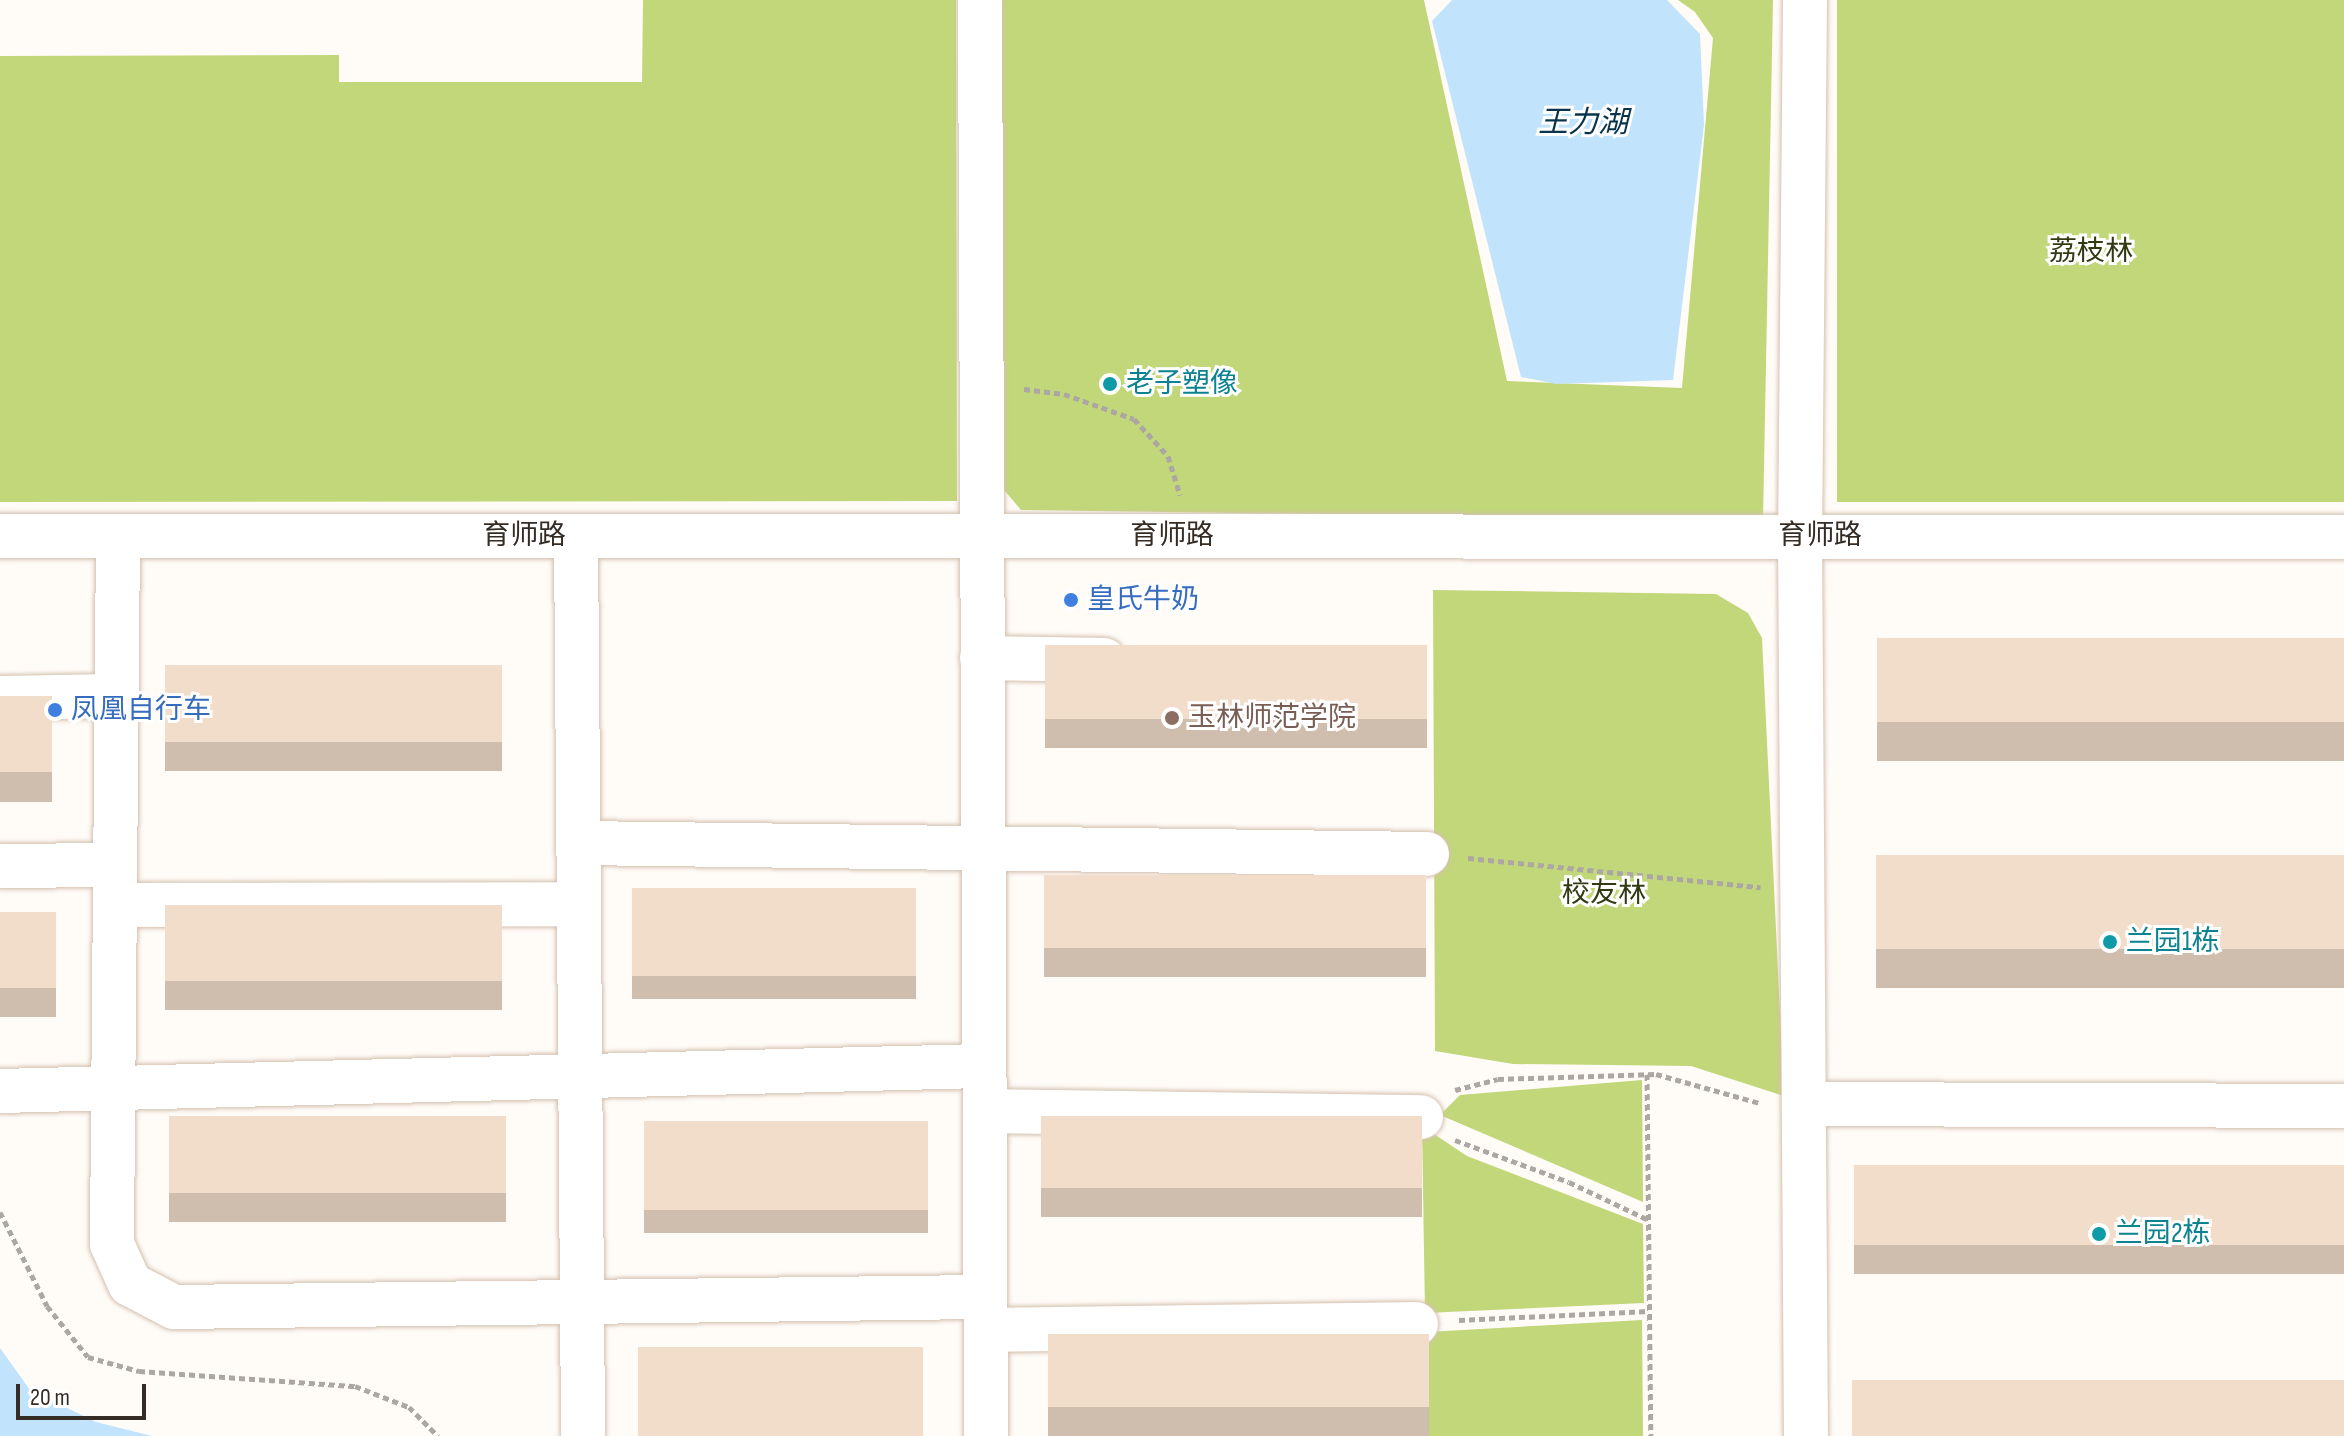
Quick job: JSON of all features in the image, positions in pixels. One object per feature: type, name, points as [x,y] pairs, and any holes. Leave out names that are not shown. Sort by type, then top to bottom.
[{"type":"lane","points":[[980,0],[986,1436]]},
{"type":"lane","points":[[1805,0],[1800,536],[1806,1436]]},
{"type":"lane","name":"育师路","points":[[0,536],[2344,537]]},
{"type":"lane","points":[[118,536],[112,1244],[130,1284],[174,1307],[582,1301],[1416,1324]]},
{"type":"lane","points":[[576,536],[583,1436]]},
{"type":"lane","points":[[982,658],[1141,660]]},
{"type":"lane","points":[[0,698],[117,696]]},
{"type":"lane","points":[[578,843],[983,851],[1427,854]]},
{"type":"lane","points":[[0,866],[115,885],[578,904]]},
{"type":"lane","points":[[0,1091],[984,1066]]},
{"type":"lane","points":[[1804,1108],[2344,1106]]},
{"type":"lane","points":[[985,1111],[1421,1117]]},
{"type":"path","points":[[981,385],[1064,394],[1134,419],[1168,456],[1178,480],[1185,536]]},
{"type":"path","points":[[1427,854],[1802,891]]},
{"type":"path","points":[[1649,1220],[1569,1182],[1459,1143],[1421,1117],[1451,1091],[1498,1079],[1647,1074],[1804,1108]]},
{"type":"path","points":[[1647,1074],[1651,1436]]},
{"type":"path","points":[[1416,1324],[1649,1311]]},
{"type":"green space","points":[[643,0],[956,0],[957,501],[0,502],[0,56],[339,55],[339,82],[642,82]]},
{"type":"green space","points":[[999,0],[1424,0],[1507,381],[1682,388],[1713,38],[1695,12],[1678,0],[1773,0],[1763,520],[1021,510],[999,484]]},
{"type":"green space","name":"荔枝林","points":[[1837,0],[2344,0],[2344,502],[1837,502]]},
{"type":"green space","name":"校友林","points":[[1433,590],[1716,594],[1748,613],[1762,638],[1784,1096],[1691,1066],[1513,1064],[1435,1051]]},
{"type":"green space","points":[[1642,1080],[1643,1202],[1440,1115],[1460,1095]]},
{"type":"green space","points":[[1422,1126],[1467,1156],[1643,1224],[1644,1303],[1425,1313]]},
{"type":"green space","points":[[1642,1320],[1643,1436],[1422,1436],[1409,1333]]},
{"type":"water","name":"王力湖","points":[[1452,0],[1667,0],[1700,34],[1704,125],[1673,380],[1556,384],[1521,377],[1432,21]]},
{"type":"water","points":[[0,1348],[30,1390],[96,1422],[152,1436],[0,1436]]},
{"type":"building","points":[[1877,638],[2344,638],[2344,722],[1877,722]]},
{"type":"building","points":[[1045,645],[1427,645],[1427,719],[1045,719]]},
{"type":"building","points":[[165,665],[502,665],[502,742],[165,742]]},
{"type":"building","points":[[0,696],[52,696],[52,772],[0,772]]},
{"type":"building","points":[[1876,855],[2344,855],[2344,949],[1876,949]]},
{"type":"building","points":[[1044,875],[1426,875],[1426,948],[1044,948]]},
{"type":"building","points":[[632,888],[916,888],[916,976],[632,976]]},
{"type":"building","points":[[165,905],[502,905],[502,981],[165,981]]},
{"type":"building","points":[[0,912],[56,912],[56,988],[0,988]]},
{"type":"building","points":[[169,1116],[506,1116],[506,1193],[169,1193]]},
{"type":"building","points":[[1041,1116],[1422,1116],[1422,1188],[1041,1188]]},
{"type":"building","points":[[644,1121],[928,1121],[928,1210],[644,1210]]},
{"type":"building","name":"兰园2栋","points":[[1854,1165],[2344,1165],[2344,1245],[1854,1245]]},
{"type":"building","points":[[1048,1334],[1429,1334],[1429,1407],[1048,1407]]},
{"type":"building","points":[[638,1347],[923,1347],[923,1436],[638,1436]]},
{"type":"building","points":[[1852,1380],[2344,1380],[2344,1436],[1852,1436]]},
{"type":"place","name":"老子塑像","points":[[1110,384]]},
{"type":"place","name":"皇氏牛奶","points":[[1071,600]]},
{"type":"place","name":"凤凰自行车","points":[[55,710]]},
{"type":"place","name":"玉林师范学院","points":[[1172,718]]},
{"type":"place","name":"兰园1栋","points":[[2110,942]]},
{"type":"place","name":"兰园2栋","points":[[2099,1234]]}]
